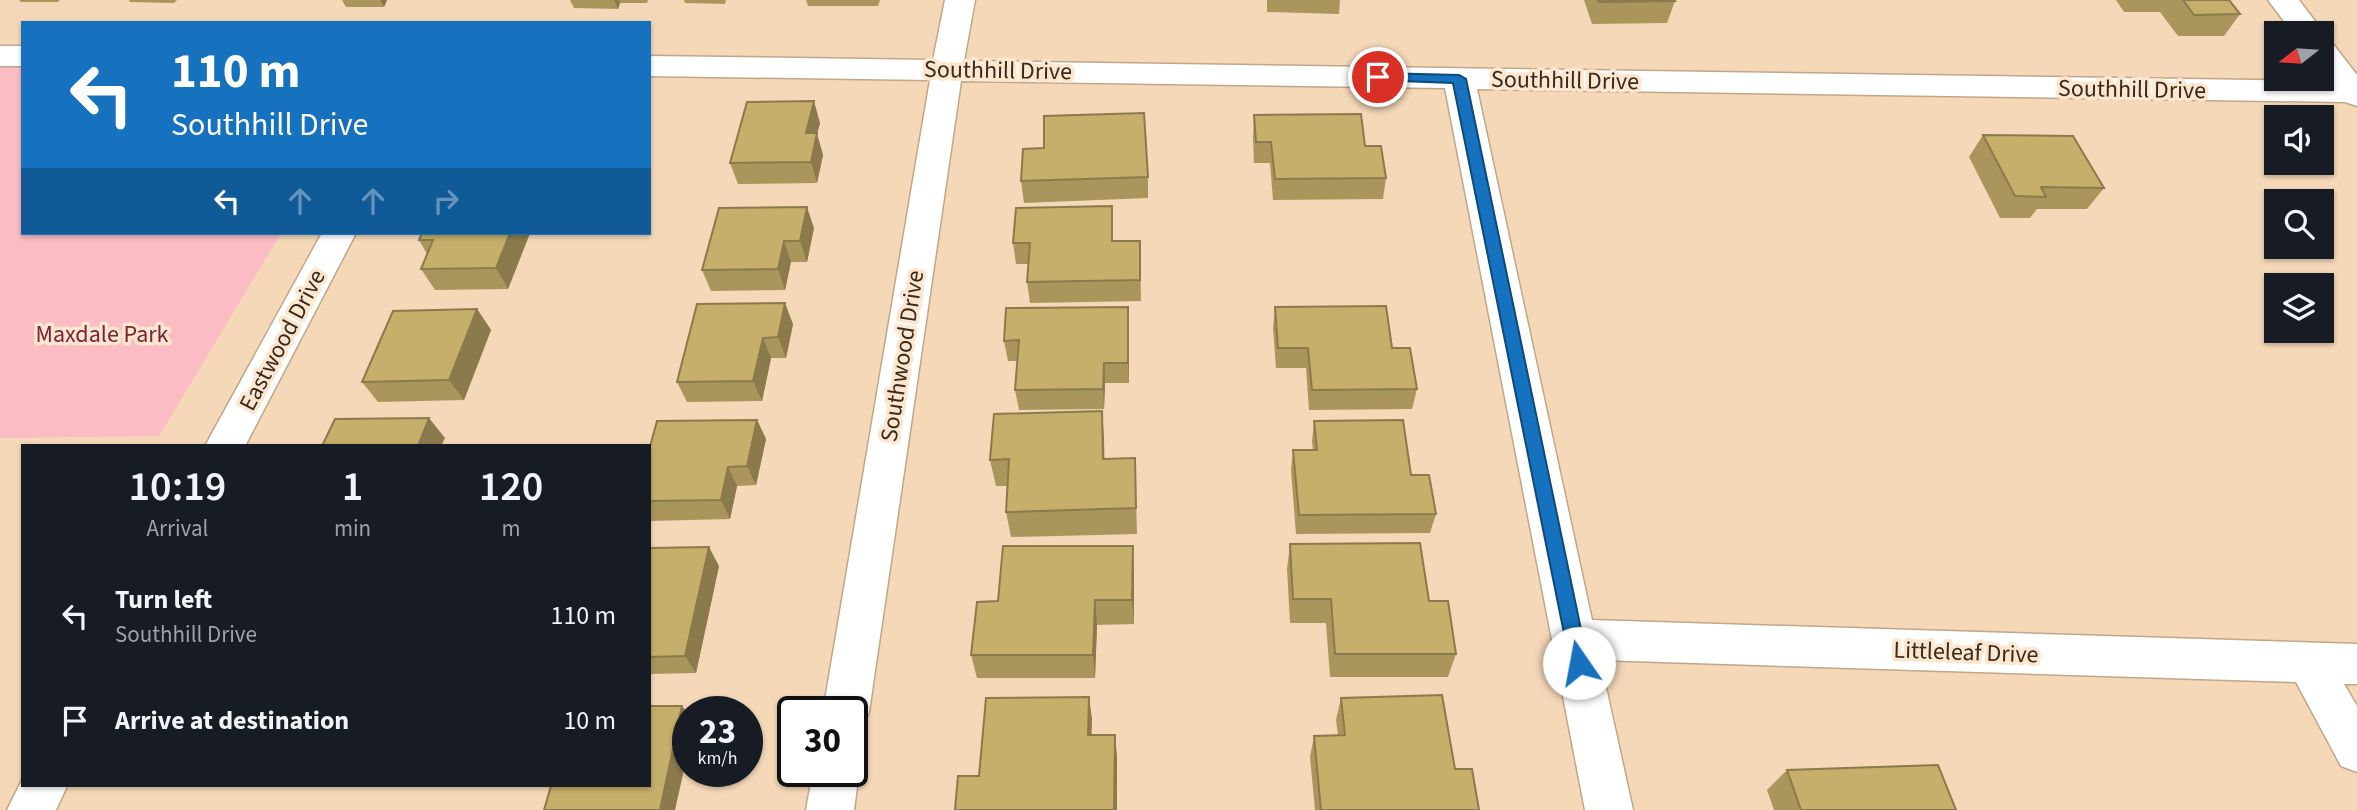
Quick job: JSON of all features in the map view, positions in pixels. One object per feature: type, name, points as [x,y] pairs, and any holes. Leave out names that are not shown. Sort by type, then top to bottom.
[{"type":"street","name":"Southwood Drive","points":[[849,696],[960,0]]},
{"type":"street","points":[[2283,0],[2300,21]]},
{"type":"street","points":[[0,56],[21,56]]},
{"type":"street","name":"Southhill Drive","points":[[651,66],[2356,94]]},
{"type":"street","points":[[2334,66],[2356,94]]},
{"type":"street","points":[[1459,79],[1609,810]]},
{"type":"street","name":"Eastwood Drive","points":[[226,444],[338,235]]},
{"type":"street","name":"Littleleaf Drive","points":[[1574,639],[2357,664]]},
{"type":"street","points":[[2309,664],[2357,750]]},
{"type":"street","points":[[31,810],[43,787]]},
{"type":"street","points":[[830,810],[834,787]]},
{"type":"green space","name":"Maxdale Park","points":[[0,63],[21,63],[21,235],[280,235],[159,436],[0,438]]},
{"type":"building","points":[[1598,0],[1674,0],[1675,1],[1599,2]]},
{"type":"building","points":[[2183,0],[2229,0],[2240,14],[2194,15]]},
{"type":"building","points":[[814,101],[806,133],[817,133],[811,162],[730,163],[747,102]]},
{"type":"building","points":[[1144,113],[1148,177],[1021,181],[1023,149],[1044,148],[1044,116]]},
{"type":"building","points":[[1361,114],[1365,146],[1381,146],[1386,178],[1275,179],[1271,142],[1256,142],[1254,115]]},
{"type":"building","points":[[1983,135],[2073,136],[2104,188],[2041,187],[2046,197],[2015,196]]},
{"type":"building","points":[[1112,206],[1112,241],[1140,241],[1140,280],[1027,282],[1030,243],[1013,243],[1016,208]]},
{"type":"building","points":[[807,207],[800,241],[784,241],[778,269],[702,270],[719,208]]},
{"type":"building","points":[[421,235],[509,235],[496,268],[421,269],[433,240],[419,240]]},
{"type":"building","points":[[785,303],[778,337],[763,338],[753,381],[677,382],[697,304]]},
{"type":"building","points":[[1386,306],[1392,348],[1410,348],[1417,389],[1312,390],[1308,348],[1278,348],[1275,307]]},
{"type":"building","points":[[1128,307],[1128,363],[1104,363],[1103,389],[1015,390],[1019,340],[1004,341],[1006,308]]},
{"type":"building","points":[[477,309],[449,380],[362,382],[393,311]]},
{"type":"building","points":[[1102,411],[1103,459],[1135,458],[1136,508],[1006,512],[1009,459],[990,460],[994,414]]},
{"type":"building","points":[[429,418],[419,444],[323,444],[335,419]]},
{"type":"building","points":[[757,420],[747,466],[728,467],[721,500],[651,501],[651,444],[657,421]]},
{"type":"building","points":[[1403,420],[1411,475],[1429,475],[1436,514],[1299,515],[1293,450],[1317,450],[1314,421]]},
{"type":"building","points":[[1420,543],[1429,601],[1448,601],[1456,654],[1335,654],[1331,599],[1293,599],[1290,544]]},
{"type":"building","points":[[1003,546],[1133,546],[1132,600],[1095,600],[1093,655],[971,655],[977,602],[998,601]]},
{"type":"building","points":[[709,547],[685,656],[651,657],[651,548]]},
{"type":"building","points":[[1442,695],[1455,769],[1472,769],[1479,810],[1321,810],[1314,736],[1345,735],[1341,698]]},
{"type":"building","points":[[1089,697],[1088,735],[1115,735],[1114,810],[955,810],[958,776],[979,776],[986,698]]},
{"type":"building","points":[[651,706],[672,706],[672,753],[660,810],[544,810],[551,787],[651,787]]},
{"type":"building","points":[[1938,765],[1956,810],[1801,810],[1787,770]]},
{"type":"route","points":[[1378,77],[1459,79],[1579,663]]}]
